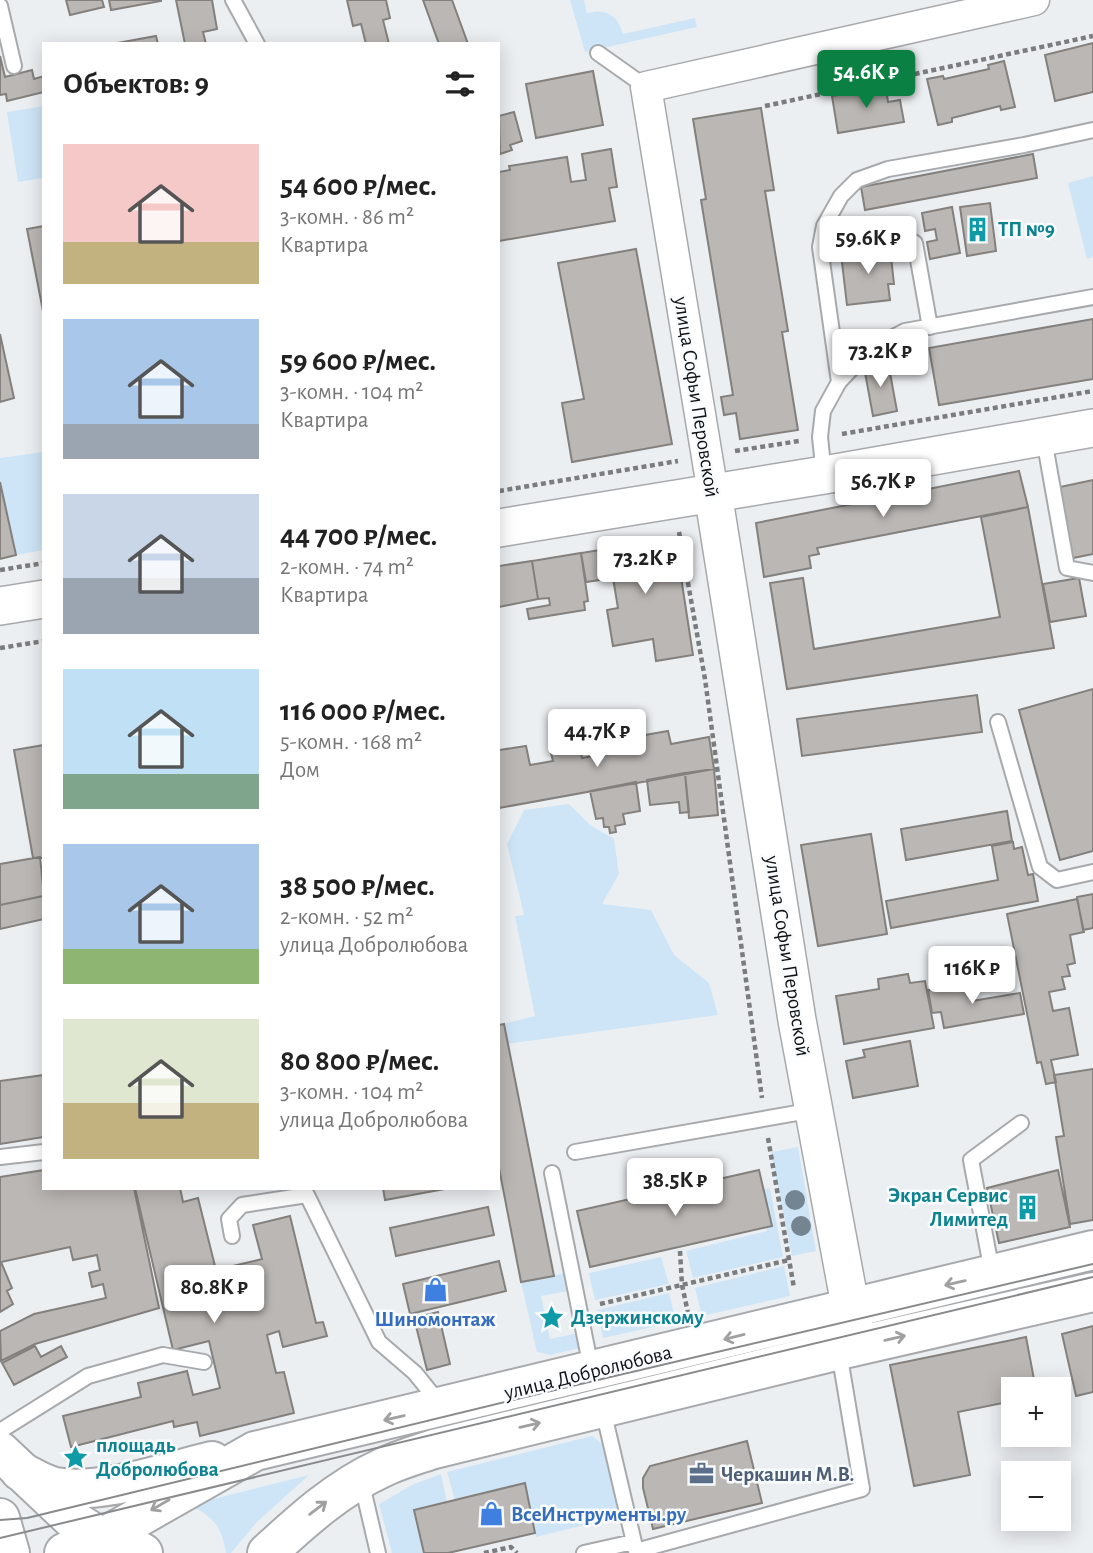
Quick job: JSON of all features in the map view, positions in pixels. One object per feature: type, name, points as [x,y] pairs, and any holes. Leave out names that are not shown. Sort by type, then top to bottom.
[{"type":"main road","name":"улица Добролюбова","points":[[64,1553],[102,1538],[255,1451],[454,1424],[596,1389],[850,1308],[1093,1250]]},
{"type":"main road","name":"улица Добролюбова","points":[[596,1389],[848,1348],[1093,1292]]},
{"type":"main road","name":"улица Добролюбова","points":[[267,1553],[315,1509],[454,1424]]},
{"type":"main road","points":[[10,1461],[42,1483],[87,1488],[126,1482],[255,1451]]},
{"type":"main road","points":[[10,1461],[73,1520],[102,1538],[133,1547],[143,1553]]},
{"type":"main road","points":[[0,1518],[10,1553]]},
{"type":"street","points":[[646,87],[1034,0]]},
{"type":"street","name":"улица Софьи Перовской","points":[[646,87],[814,1110],[850,1308],[848,1348]]},
{"type":"street","points":[[500,528],[1093,428]]},
{"type":"street","points":[[0,606],[42,599]]},
{"type":"lane","points":[[233,0],[256,42]]},
{"type":"lane","points":[[0,6],[14,66]]},
{"type":"lane","points":[[598,53],[646,87]]},
{"type":"lane","points":[[839,382],[820,247],[824,226],[841,196],[857,180],[888,169],[1093,130]]},
{"type":"lane","points":[[820,247],[903,236],[915,243],[930,327]]},
{"type":"lane","points":[[824,475],[820,437],[823,411],[839,382],[869,350],[905,331],[1093,297]]},
{"type":"lane","points":[[1044,437],[1067,568],[1093,573]]},
{"type":"lane","points":[[998,722],[1040,867],[1056,880],[1093,872]]},
{"type":"lane","points":[[575,1152],[814,1110]]},
{"type":"lane","points":[[992,1274],[971,1160],[1021,1123]]},
{"type":"lane","points":[[0,1157],[42,1152]]},
{"type":"lane","points":[[552,1173],[596,1389],[635,1549]]},
{"type":"lane","points":[[232,1236],[229,1219],[242,1205],[307,1195],[379,1342],[415,1373],[454,1424]]},
{"type":"lane","points":[[584,1553],[635,1549],[862,1489],[848,1348]]},
{"type":"lane","points":[[0,1431],[88,1376],[163,1354],[204,1362]]},
{"type":"lane","points":[[361,1480],[378,1553]]},
{"type":"path","points":[[765,106],[1093,36]]},
{"type":"path","points":[[500,491],[1093,391]]},
{"type":"path","points":[[674,500],[705,678],[765,1118],[797,1301]]},
{"type":"path","points":[[0,570],[42,563]]},
{"type":"path","points":[[0,648],[42,640]]},
{"type":"path","points":[[680,1251],[682,1285],[689,1317]]},
{"type":"path","points":[[579,1309],[789,1260]]},
{"type":"path","points":[[484,1553],[511,1547],[517,1553]]},
{"type":"shaded area","points":[[570,0],[584,0],[587,13],[605,12],[610,15],[618,22],[623,34],[695,18],[697,27],[585,52]]},
{"type":"shaded area","points":[[42,106],[42,178],[18,182],[7,112]]},
{"type":"shaded area","points":[[1093,176],[1093,257],[1087,259],[1068,183]]},
{"type":"shaded area","points":[[42,452],[42,550],[16,555],[0,482],[0,458]]},
{"type":"shaded area","points":[[569,804],[590,825],[614,839],[619,874],[602,904],[651,910],[674,955],[709,983],[718,1015],[507,1044],[503,1024],[535,1016],[515,916],[524,915],[507,844],[524,810]]},
{"type":"shaded area","points":[[798,1147],[816,1251],[792,1256],[771,1152]]},
{"type":"shaded area","points":[[770,1188],[783,1257],[693,1278],[686,1251],[767,1231],[759,1190]]},
{"type":"shaded area","points":[[661,1257],[669,1284],[595,1300],[589,1273]]},
{"type":"shaded area","points":[[784,1266],[790,1296],[702,1316],[695,1288]]},
{"type":"shaded area","points":[[565,1273],[568,1291],[541,1296],[550,1339],[578,1333],[580,1348],[550,1355],[537,1352],[521,1282]]},
{"type":"shaded area","points":[[669,1293],[676,1322],[603,1338],[597,1310]]},
{"type":"shaded area","points":[[592,1436],[604,1445],[621,1516],[536,1537],[525,1484],[455,1500],[447,1472]]},
{"type":"shaded area","points":[[441,1474],[447,1502],[414,1510],[424,1553],[392,1553],[379,1504],[414,1484]]},
{"type":"shaded area","points":[[309,1475],[257,1522],[231,1553],[226,1553],[215,1523],[189,1505]]},
{"type":"building","points":[[66,0],[102,0],[104,7],[70,15]]},
{"type":"building","points":[[109,0],[161,0],[161,1],[111,10]]},
{"type":"building","points":[[176,0],[212,0],[217,29],[203,32],[206,42],[185,42]]},
{"type":"building","points":[[347,0],[386,0],[390,18],[383,20],[388,42],[366,42],[361,24],[353,26]]},
{"type":"building","points":[[423,0],[452,0],[467,42],[438,42]]},
{"type":"building","points":[[156,36],[158,42],[123,42]]},
{"type":"building","points":[[1093,43],[1093,92],[1055,101],[1045,55]]},
{"type":"building","points":[[0,56],[5,77],[32,70],[34,79],[42,77],[42,92],[7,101],[6,94],[0,95]]},
{"type":"building","points":[[1004,61],[1015,107],[1001,110],[1000,106],[952,118],[952,122],[938,125],[927,79],[943,76],[944,79],[989,69],[988,65]]},
{"type":"building","points":[[593,71],[603,125],[536,138],[526,84]]},
{"type":"building","points":[[886,87],[888,102],[900,100],[904,122],[838,133],[832,96]]},
{"type":"building","points":[[761,108],[774,190],[765,191],[788,331],[782,332],[798,430],[740,439],[736,413],[724,415],[721,397],[733,395],[701,200],[706,199],[693,119]]},
{"type":"building","points":[[514,112],[522,141],[510,145],[512,150],[500,154],[500,116]]},
{"type":"building","points":[[611,149],[617,187],[609,188],[615,221],[500,241],[500,172],[510,170],[509,166],[567,157],[571,182],[586,180],[582,154]]},
{"type":"building","points":[[1033,154],[1037,178],[865,210],[861,187]]},
{"type":"building","name":"ТП №9","points":[[990,203],[996,251],[967,256],[960,207]]},
{"type":"building","points":[[952,207],[960,253],[930,259],[927,242],[937,240],[935,229],[925,231],[922,213]]},
{"type":"building","points":[[42,226],[42,306],[27,229]]},
{"type":"building","points":[[890,248],[894,284],[888,284],[890,300],[847,305],[841,254]]},
{"type":"building","points":[[636,249],[672,444],[572,462],[562,403],[584,399],[558,263]]},
{"type":"building","points":[[1093,319],[1093,379],[939,405],[929,348]]},
{"type":"building","points":[[0,334],[14,398],[0,402]]},
{"type":"building","points":[[888,362],[897,411],[873,416],[864,367]]},
{"type":"building","points":[[1019,471],[1028,507],[817,548],[819,554],[809,556],[811,568],[764,577],[756,523]]},
{"type":"building","points":[[1093,480],[1093,554],[1073,558],[1060,487]]},
{"type":"building","points":[[0,482],[16,555],[0,559]]},
{"type":"building","points":[[1028,507],[1054,648],[787,689],[770,583],[803,578],[814,649],[1000,617],[981,517]]},
{"type":"building","points":[[675,538],[693,655],[656,661],[653,639],[613,646],[607,610],[618,608],[613,578],[586,582],[581,553]]},
{"type":"building","points":[[581,553],[588,601],[584,602],[585,610],[529,619],[527,609],[550,605],[549,598],[538,599],[532,561]]},
{"type":"building","points":[[532,561],[538,599],[500,607],[500,566]]},
{"type":"building","points":[[1079,578],[1086,616],[1050,622],[1043,584]]},
{"type":"building","points":[[1093,689],[1093,851],[1060,860],[1019,710]]},
{"type":"building","points":[[977,695],[982,732],[802,756],[797,719]]},
{"type":"building","points":[[668,731],[671,744],[709,737],[714,769],[500,808],[500,750],[526,746],[530,765],[553,761],[550,749],[579,743],[582,758],[641,747],[639,736]]},
{"type":"building","points":[[42,745],[42,858],[33,858],[14,750]]},
{"type":"building","points":[[714,769],[718,815],[689,818],[685,773]]},
{"type":"building","points":[[685,773],[689,812],[680,813],[679,802],[650,805],[647,780]]},
{"type":"building","points":[[636,782],[640,811],[623,814],[625,824],[615,826],[616,832],[610,833],[609,827],[604,827],[603,818],[596,819],[590,791]]},
{"type":"building","points":[[1007,811],[1012,841],[906,860],[901,829]]},
{"type":"building","points":[[871,834],[887,934],[818,946],[801,845]]},
{"type":"building","points":[[1013,842],[1014,849],[1022,847],[1028,875],[1033,874],[1038,901],[891,928],[886,901],[998,880],[992,846]]},
{"type":"building","points":[[40,857],[42,896],[0,905],[0,864]]},
{"type":"building","points":[[1093,894],[1093,928],[1083,930],[1077,897]]},
{"type":"building","points":[[42,896],[42,919],[0,929],[0,905]]},
{"type":"building","points":[[1077,899],[1084,932],[1070,935],[1075,963],[1067,965],[1070,976],[1062,977],[1065,989],[1049,992],[1053,1011],[1069,1008],[1078,1055],[1051,1060],[1056,1082],[1046,1084],[1041,1062],[1037,1063],[1007,914]]},
{"type":"building","points":[[908,974],[910,983],[925,981],[934,1028],[844,1044],[836,996],[879,989],[878,979]]},
{"type":"building","points":[[969,983],[972,1001],[1020,993],[1024,1014],[944,1028],[941,1012],[932,1013],[928,990]]},
{"type":"building","points":[[504,1024],[554,1276],[521,1282],[500,1173],[500,1025]]},
{"type":"building","points":[[910,1041],[918,1086],[853,1098],[846,1061],[865,1057],[863,1050]]},
{"type":"building","points":[[1093,1069],[1093,1220],[1070,1224],[1056,1137],[1064,1136],[1054,1075]]},
{"type":"building","points":[[42,1075],[42,1137],[0,1144],[0,1081]]},
{"type":"building","points":[[42,1170],[42,1190],[134,1190],[159,1308],[35,1344],[1,1361],[0,1331],[34,1314],[106,1298],[103,1284],[92,1287],[89,1273],[100,1270],[97,1255],[73,1260],[70,1247],[1,1262],[12,1288],[7,1291],[13,1304],[0,1312],[0,1177]]},
{"type":"building","points":[[759,1170],[772,1226],[590,1267],[577,1211]]},
{"type":"building","name":"Экран Сервис Лимитед","points":[[1058,1170],[1070,1227],[999,1243],[987,1188]]},
{"type":"building","points":[[135,1190],[180,1190],[183,1202],[198,1198],[216,1270],[262,1259],[253,1225],[290,1216],[316,1323],[323,1322],[327,1336],[283,1347],[279,1331],[267,1335],[276,1373],[284,1372],[294,1413],[200,1436],[197,1422],[174,1427],[173,1421],[71,1447],[63,1416],[141,1397],[138,1383],[187,1371],[193,1395],[220,1388],[209,1341],[173,1350]]},
{"type":"building","points":[[383,1190],[439,1190],[385,1200]]},
{"type":"building","points":[[488,1207],[494,1235],[396,1256],[390,1228]]},
{"type":"building","points":[[499,1261],[506,1291],[410,1314],[403,1284]]},
{"type":"building","points":[[438,1312],[450,1364],[427,1370],[414,1318]]},
{"type":"building","points":[[1093,1326],[1093,1392],[1076,1396],[1062,1334]]},
{"type":"building","points":[[1026,1337],[1034,1377],[1001,1377],[1001,1403],[958,1412],[970,1475],[914,1486],[890,1365]]},
{"type":"building","points":[[35,1346],[41,1357],[61,1346],[67,1357],[14,1385],[2,1363]]},
{"type":"building","points":[[747,1441],[762,1503],[653,1529],[643,1488],[643,1478],[650,1466]]},
{"type":"building","points":[[525,1483],[535,1533],[448,1553],[424,1553],[414,1510]]},
{"type":"tram line","points":[[0,1520],[27,1518],[538,1394],[1093,1264]]},
{"type":"tram line","points":[[0,1538],[1093,1277]]},
{"type":"place","name":"ТП №9","points":[[978,229]]},
{"type":"place","name":"Экран Сервис Лимитед","points":[[1028,1207]]},
{"type":"place","name":"Шиномонтаж","points":[[435,1290]]},
{"type":"place","name":"Дзержинскому","points":[[551,1317]]},
{"type":"place","name":"площадь Добролюбова","points":[[76,1457]]},
{"type":"place","name":"Черкашин М.В.","points":[[701,1474]]},
{"type":"place","name":"ВсеИнструменты.ру","points":[[491,1514]]}]
